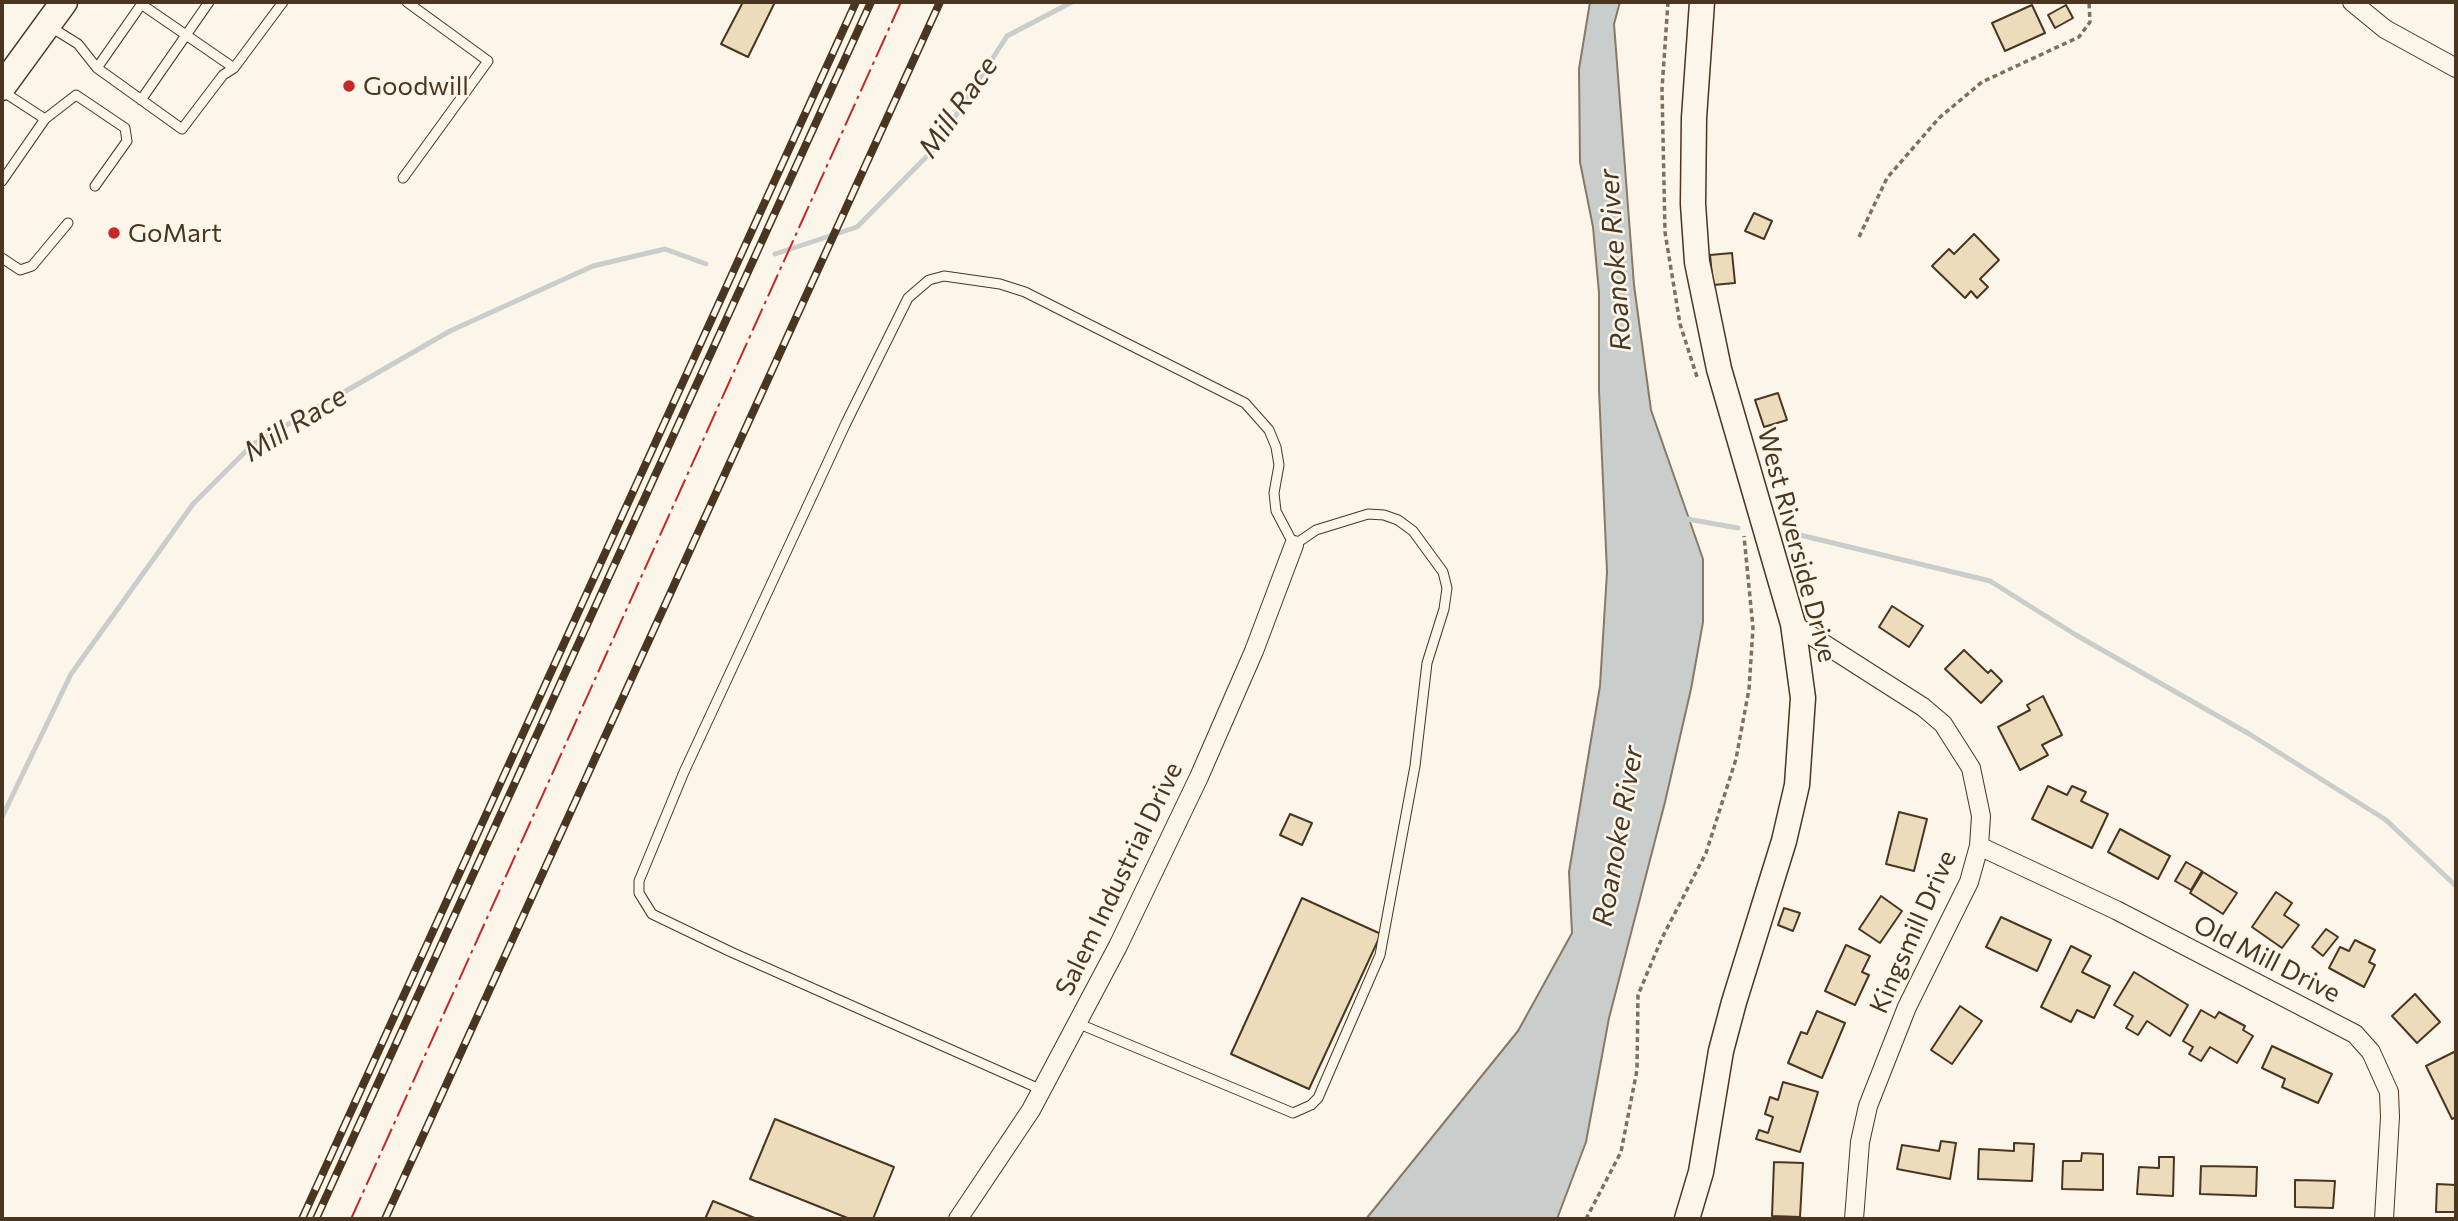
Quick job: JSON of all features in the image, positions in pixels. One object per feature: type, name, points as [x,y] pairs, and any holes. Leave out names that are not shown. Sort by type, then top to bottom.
[{"type":"main road","points":[[2,89],[64,2]]},
{"type":"street","name":"West Riverside Drive","points":[[1687,1219],[1701,1172],[1721,1051],[1784,841],[1797,785],[1803,698],[1793,624],[1719,369],[1697,262],[1693,204],[1694,118],[1702,2]]},
{"type":"street","points":[[2353,2],[2385,29],[2456,68]]},
{"type":"street","name":"Salem Industrial Drive","points":[[958,1219],[1042,1090],[1077,1023],[1199,777],[1254,651],[1294,545]]},
{"type":"street","name":"Kingsmill Drive","points":[[1793,624],[1923,707],[1943,724],[1959,745],[1978,792],[1981,816],[1979,846],[1969,882],[1907,1007],[1868,1106],[1860,1142],[1854,1219]]},
{"type":"street","name":"Old Mill Drive","points":[[1979,846],[2116,910],[2355,1034],[2371,1052],[2389,1091],[2384,1219]]},
{"type":"lane","points":[[141,100],[209,2]]},
{"type":"lane","points":[[48,26],[78,44],[97,68],[182,129],[223,75],[234,68],[283,2]]},
{"type":"lane","points":[[403,178],[488,61],[407,2]]},
{"type":"lane","points":[[97,68],[142,3],[234,68]]},
{"type":"lane","points":[[2,89],[45,119]]},
{"type":"lane","points":[[2,181],[45,119],[76,95],[125,128],[127,141],[95,186]]},
{"type":"lane","points":[[2,258],[20,270],[32,266],[68,223]]},
{"type":"lane","points":[[1042,1090],[731,952],[652,914],[643,905],[639,881],[772,577],[908,299],[929,280],[944,276],[990,282],[1025,292],[1245,403],[1269,430],[1276,447],[1279,465],[1274,493],[1276,511],[1294,545],[1315,530],[1368,514],[1384,515],[1398,520],[1413,531],[1443,572],[1447,588],[1444,609],[1427,663],[1413,779],[1380,955],[1329,1073],[1311,1105],[1293,1113],[1077,1023]]},
{"type":"path","points":[[1859,237],[1887,178],[1938,118],[1982,82],[2079,37],[2090,22],[2089,2]]},
{"type":"path","points":[[1586,1219],[1621,1152],[1637,1070],[1638,995],[1662,938],[1706,853],[1735,760],[1749,689],[1753,628],[1743,533]]},
{"type":"water","name":"Roanoke River","points":[[1590,2],[1620,2],[1614,24],[1634,285],[1651,410],[1703,559],[1703,622],[1691,689],[1609,1018],[1586,1142],[1557,1219],[1366,1219],[1518,1031],[1572,933],[1569,872],[1600,686],[1607,572],[1599,390],[1599,293],[1593,227],[1580,162],[1579,69]]},
{"type":"building","points":[[743,2],[775,2],[748,57],[721,44]]},
{"type":"building","points":[[2032,5],[2045,33],[2005,51],[1992,23]]},
{"type":"building","points":[[2066,5],[2073,18],[2055,28],[2048,15]]},
{"type":"building","points":[[1754,213],[1772,221],[1764,239],[1745,231]]},
{"type":"building","points":[[1974,234],[1999,260],[1980,279],[1988,287],[1977,298],[1971,291],[1965,298],[1932,266],[1949,249],[1954,254]]},
{"type":"building","points":[[1732,253],[1735,283],[1713,285],[1710,255]]},
{"type":"building","points":[[1778,393],[1787,420],[1764,427],[1755,400]]},
{"type":"building","points":[[1892,606],[1923,626],[1909,647],[1879,627]]},
{"type":"building","points":[[1964,650],[1988,673],[1991,670],[2002,681],[1981,703],[1945,669]]},
{"type":"building","points":[[2043,696],[2062,735],[2042,745],[2048,755],[2020,770],[1998,727],[2030,710],[2027,705]]},
{"type":"building","points":[[2048,786],[2067,795],[2072,786],[2086,792],[2081,801],[2108,814],[2092,848],[2032,819]]},
{"type":"building","points":[[1899,812],[1927,819],[1914,871],[1886,864]]},
{"type":"building","points":[[1290,814],[1312,823],[1302,845],[1280,835]]},
{"type":"building","points":[[2120,829],[2170,856],[2158,879],[2108,852]]},
{"type":"building","points":[[2186,862],[2202,871],[2191,890],[2175,881]]},
{"type":"building","points":[[2203,872],[2237,893],[2223,914],[2190,893]]},
{"type":"building","points":[[2276,892],[2292,903],[2284,915],[2299,925],[2282,948],[2252,927]]},
{"type":"building","points":[[1881,896],[1902,911],[1880,943],[1859,929]]},
{"type":"building","points":[[1302,898],[1381,934],[1309,1089],[1231,1054]]},
{"type":"building","points":[[1784,908],[1800,913],[1793,931],[1778,925]]},
{"type":"building","points":[[2001,917],[2051,940],[2037,971],[1986,947]]},
{"type":"building","points":[[2326,929],[2338,937],[2323,956],[2312,947]]},
{"type":"building","points":[[2355,940],[2375,950],[2369,962],[2375,965],[2364,987],[2329,968],[2340,947],[2349,951]]},
{"type":"building","points":[[1846,945],[1870,956],[1862,972],[1869,975],[1855,1005],[1825,991]]},
{"type":"building","points":[[2071,946],[2091,956],[2082,972],[2110,986],[2094,1018],[2077,1010],[2071,1022],[2041,1007]]},
{"type":"building","points":[[2134,972],[2188,1005],[2170,1036],[2147,1021],[2138,1035],[2126,1028],[2133,1016],[2114,1005]]},
{"type":"building","points":[[2415,994],[2440,1022],[2417,1043],[2392,1016]]},
{"type":"building","points":[[1960,1006],[1982,1021],[1952,1064],[1931,1050]]},
{"type":"building","points":[[2201,1010],[2215,1018],[2219,1012],[2245,1026],[2243,1030],[2253,1036],[2237,1063],[2210,1047],[2201,1061],[2189,1054],[2193,1047],[2183,1041]]},
{"type":"building","points":[[1817,1011],[1845,1023],[1822,1078],[1788,1063],[1801,1032],[1807,1034]]},
{"type":"building","points":[[2272,1046],[2332,1074],[2318,1103],[2282,1087],[2285,1079],[2262,1068]]},
{"type":"building","points":[[2456,1051],[2456,1117],[2452,1119],[2426,1066]]},
{"type":"building","points":[[1783,1082],[1818,1092],[1800,1152],[1756,1139],[1759,1130],[1768,1133],[1773,1117],[1765,1114],[1770,1097],[1778,1100]]},
{"type":"building","points":[[775,1119],[894,1167],[873,1219],[850,1219],[750,1179]]},
{"type":"building","points":[[1941,1141],[1956,1143],[1950,1179],[1897,1169],[1902,1145],[1939,1151]]},
{"type":"building","points":[[2014,1143],[2034,1144],[2032,1181],[1978,1179],[1979,1149],[2014,1151]]},
{"type":"building","points":[[2082,1153],[2103,1154],[2103,1190],[2062,1189],[2063,1161],[2081,1161]]},
{"type":"building","points":[[2159,1157],[2174,1157],[2173,1196],[2137,1194],[2139,1167],[2159,1168]]},
{"type":"building","points":[[1774,1162],[1803,1163],[1800,1217],[1772,1216]]},
{"type":"building","points":[[2201,1166],[2257,1167],[2256,1196],[2200,1194]]},
{"type":"building","points":[[2295,1180],[2335,1181],[2333,1208],[2295,1207]]},
{"type":"building","points":[[2437,1184],[2456,1185],[2456,1212],[2436,1212]]},
{"type":"building","points":[[713,1201],[757,1219],[705,1219]]},
{"type":"waterway","name":"Mill Race","points":[[775,254],[857,227],[935,148],[1007,36],[1072,2]]},
{"type":"waterway","name":"Mill Race","points":[[2,817],[71,674],[193,504],[252,445],[450,331],[593,266],[665,249],[706,264]]},
{"type":"waterway","points":[[1682,522],[1687,519],[1738,528]]},
{"type":"waterway","points":[[1800,535],[1990,581],[2076,635],[2251,735],[2386,820],[2456,886]]},
{"type":"railway","points":[[302,1219],[856,2]]},
{"type":"railway","points":[[316,1219],[871,2]]},
{"type":"railway","points":[[385,1219],[940,2]]},
{"type":"power","points":[[351,1219],[901,2]]},
{"type":"place","name":"Goodwill","points":[[349,86]]},
{"type":"place","name":"GoMart","points":[[114,233]]}]
